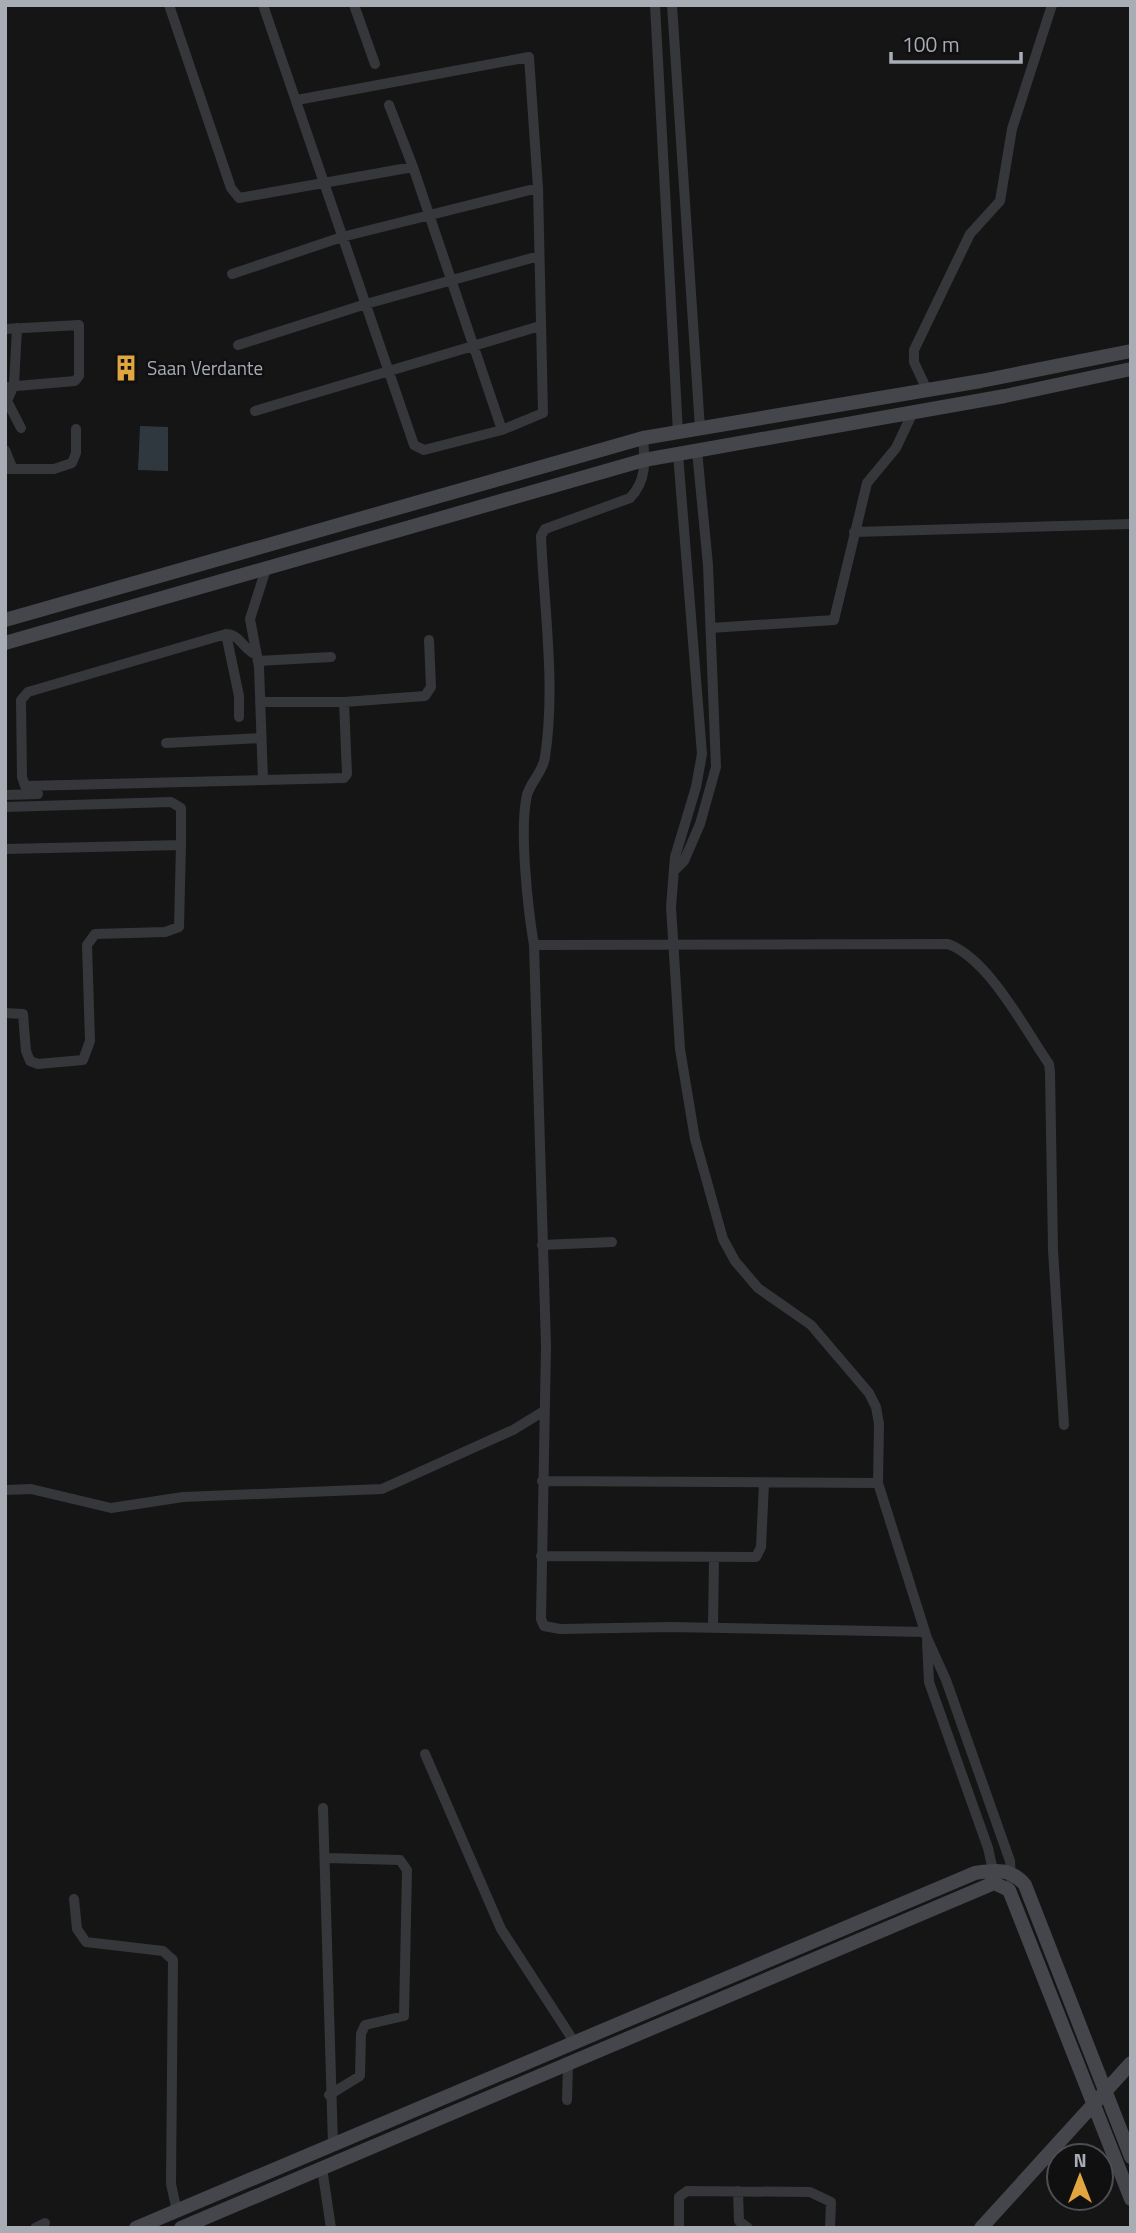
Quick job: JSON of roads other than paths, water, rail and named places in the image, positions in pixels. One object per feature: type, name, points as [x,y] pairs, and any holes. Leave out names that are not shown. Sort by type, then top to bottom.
[{"type":"street","points":[[169,5],[235,194],[247,198],[413,167]]},
{"type":"street","points":[[263,5],[416,448],[424,450],[502,430],[545,412],[540,326],[538,188],[529,57],[297,100]]},
{"type":"street","points":[[354,5],[375,64]]},
{"type":"street","points":[[655,5],[678,433]]},
{"type":"street","points":[[672,5],[700,429]]},
{"type":"street","points":[[927,390],[914,362],[914,350],[970,234],[1000,201],[1012,129],[1052,5]]},
{"type":"street","points":[[389,105],[413,167],[502,430]]},
{"type":"street","points":[[232,274],[342,237],[538,188]]},
{"type":"street","points":[[238,345],[366,304],[539,256]]},
{"type":"street","points":[[5,329],[79,325],[79,376],[75,381],[9,387]]},
{"type":"street","points":[[255,411],[540,326]]},
{"type":"street","points":[[17,328],[7,401],[21,428]]},
{"type":"street","points":[[5,621],[643,439],[927,390],[1131,351]]},
{"type":"street","points":[[5,643],[644,460],[913,412],[1131,369]]},
{"type":"street","points":[[711,628],[832,622],[836,616],[869,477],[896,448],[913,412]]},
{"type":"street","points":[[5,450],[9,468],[54,469],[72,463],[76,453],[76,429]]},
{"type":"street","points":[[643,439],[641,483],[630,498],[545,529],[541,537],[547,652],[545,757],[527,795],[526,809],[528,909],[534,946],[542,1245],[544,1411],[541,1619],[544,1626],[559,1629],[713,1628],[926,1635]]},
{"type":"street","points":[[674,871],[684,861],[700,824],[716,767],[711,628],[697,451]]},
{"type":"street","points":[[678,454],[702,754],[674,871],[671,943],[680,1049],[695,1139],[723,1239],[735,1261],[758,1288],[811,1325],[869,1393],[876,1407],[879,1424],[878,1483],[926,1635],[959,1716],[1012,1873],[1009,1890]]},
{"type":"street","points":[[854,532],[1131,524]]},
{"type":"street","points":[[264,780],[257,658],[250,619],[266,569]]},
{"type":"street","points":[[226,634],[239,696],[239,717]]},
{"type":"street","points":[[331,657],[257,658],[236,636],[226,634],[24,694],[21,709],[23,782],[30,788],[345,777],[344,702]]},
{"type":"street","points":[[260,702],[344,702],[425,696],[430,687],[429,640]]},
{"type":"street","points":[[166,743],[261,738]]},
{"type":"street","points":[[5,795],[46,794]]},
{"type":"street","points":[[5,807],[171,802],[181,808],[179,927],[165,932],[95,934],[90,938],[87,945],[90,1041],[83,1060],[38,1064],[30,1061],[26,1051],[23,1014],[5,1013]]},
{"type":"street","points":[[5,849],[181,845]]},
{"type":"street","points":[[534,946],[671,943],[948,944],[963,950],[1003,996],[1049,1064],[1053,1250],[1064,1425]]},
{"type":"street","points":[[542,1245],[612,1242]]},
{"type":"street","points":[[5,1490],[31,1489],[111,1508],[183,1497],[382,1489],[513,1430],[544,1411]]},
{"type":"street","points":[[542,1481],[878,1483]]},
{"type":"street","points":[[541,1556],[751,1558],[760,1553],[764,1483]]},
{"type":"street","points":[[713,1628],[714,1558]]},
{"type":"street","points":[[926,1635],[929,1682],[994,1877]]},
{"type":"street","points":[[941,1722],[959,1716]]},
{"type":"street","points":[[425,1754],[501,1929],[575,2043]]},
{"type":"street","points":[[960,1775],[976,1768]]},
{"type":"street","points":[[323,1808],[329,2095],[333,2145]]},
{"type":"street","points":[[975,1816],[992,1812]]},
{"type":"street","points":[[326,1858],[400,1860],[407,1870],[404,2016],[365,2025],[361,2034],[360,2076],[329,2095]]},
{"type":"street","points":[[136,2228],[975,1873],[994,1877],[1009,1890],[1131,2199]]},
{"type":"street","points":[[181,2228],[994,1877],[1012,1873]]},
{"type":"street","points":[[1012,1873],[1025,1885],[1105,2092],[1124,2124],[1131,2157]]},
{"type":"street","points":[[74,1899],[76,1929],[86,1942],[163,1951],[173,1960],[171,2184],[177,2211]]},
{"type":"street","points":[[567,2100],[568,2063]]},
{"type":"street","points":[[981,2228],[1131,2063]]},
{"type":"street","points":[[322,2168],[331,2228]]},
{"type":"street","points":[[738,2191],[739,2221],[748,2228]]},
{"type":"street","points":[[679,2228],[682,2193],[738,2191],[810,2192],[822,2195],[831,2202],[830,2228]]},
{"type":"place","name":"Saan Verdante","points":[[126,368]]}]
